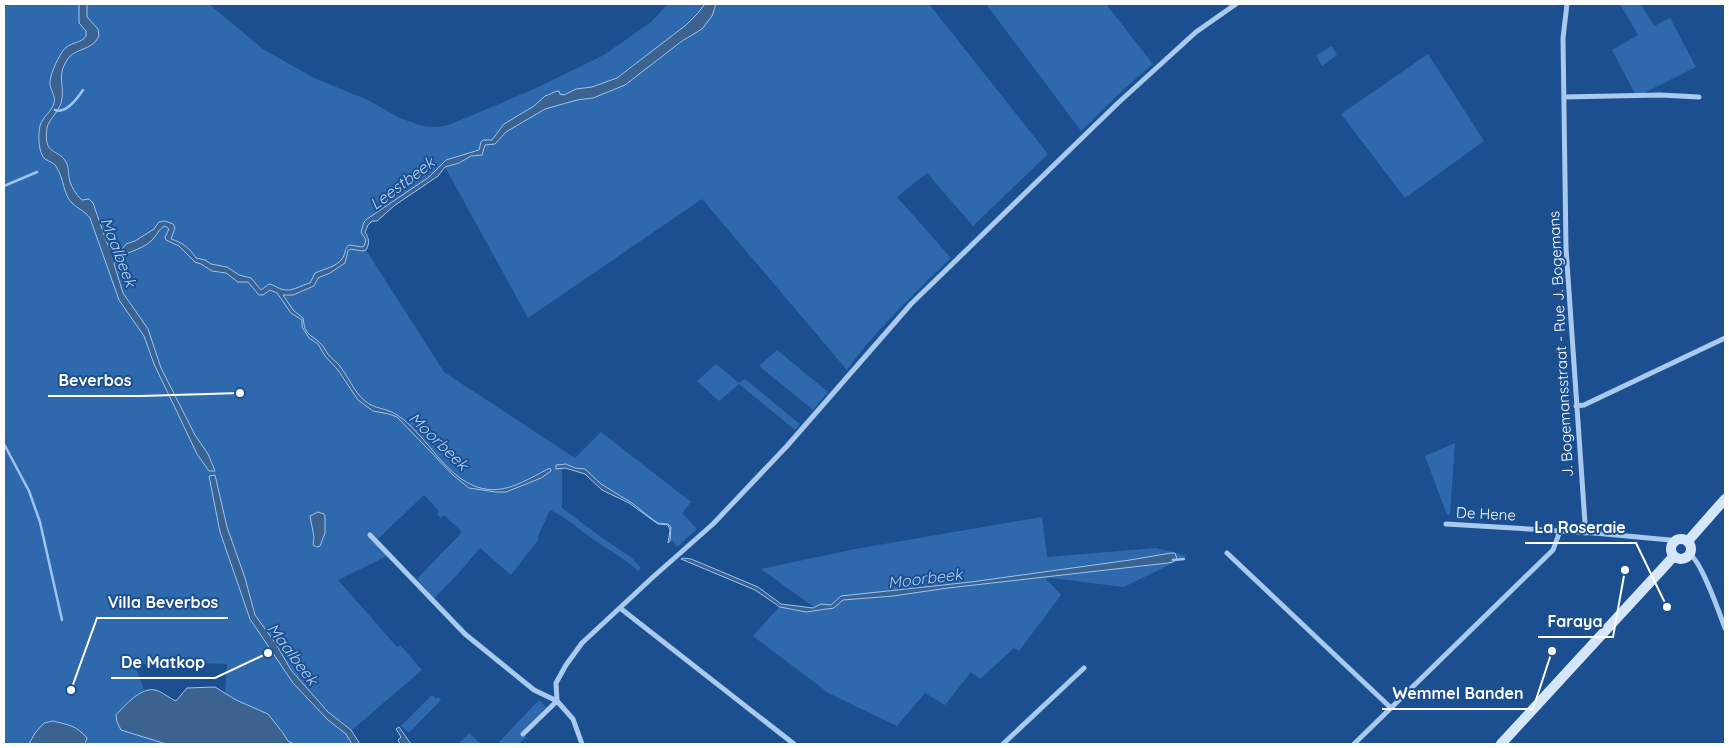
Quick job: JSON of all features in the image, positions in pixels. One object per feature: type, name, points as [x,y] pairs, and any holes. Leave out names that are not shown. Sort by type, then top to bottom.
[{"type":"street","points":[[523,734],[557,701],[556,683],[582,643],[713,524],[787,446],[911,304],[1118,103],[1196,32],[1236,4]]},
{"type":"street","name":"J. Bogemansstraat - Rue J. Bogemans","points":[[1567,4],[1563,38],[1566,248],[1585,523],[1584,533]]},
{"type":"street","points":[[1564,97],[1699,96]]},
{"type":"street","points":[[1576,406],[1584,405],[1725,338]]},
{"type":"street","points":[[1688,541],[1725,499]]},
{"type":"street","name":"De Hene","points":[[1446,524],[1670,540],[1673,543]]},
{"type":"street","points":[[1354,744],[1552,550],[1560,531]]},
{"type":"street","points":[[370,535],[466,634],[534,690],[557,701],[573,719],[582,744]]},
{"type":"street","points":[[1681,539],[1688,541],[1692,548],[1690,555],[1684,560],[1677,559],[1671,550],[1673,543],[1681,539]]},
{"type":"street","points":[[1227,553],[1391,708]]},
{"type":"street","points":[[1690,555],[1694,557],[1701,568],[1725,628]]},
{"type":"street","points":[[1501,744],[1674,556]]},
{"type":"street","points":[[620,608],[794,744]]},
{"type":"street","points":[[1003,744],[1084,668]]},
{"type":"shaded area","points":[[4,4],[209,4],[263,49],[314,78],[368,100],[400,118],[422,126],[436,127],[449,125],[534,89],[604,55],[651,22],[668,4],[929,4],[1048,154],[973,226],[927,173],[897,197],[951,258],[883,326],[847,370],[702,199],[528,318],[445,167],[428,183],[393,207],[378,220],[368,225],[365,232],[369,240],[366,250],[444,372],[575,458],[601,432],[691,502],[682,513],[697,529],[677,547],[672,540],[670,541],[670,525],[658,523],[630,502],[601,484],[585,469],[575,468],[567,464],[565,468],[562,468],[562,508],[632,558],[641,568],[638,571],[628,562],[550,510],[537,538],[539,539],[511,575],[480,548],[434,598],[417,579],[462,532],[444,515],[441,518],[437,514],[439,511],[424,495],[378,539],[371,532],[367,535],[387,556],[338,580],[397,647],[400,645],[422,670],[352,730],[354,744],[294,744],[288,741],[268,714],[225,693],[227,664],[174,662],[135,665],[144,690],[129,701],[116,715],[121,730],[166,744],[4,744]]},
{"type":"shaded area","points":[[79,4],[87,4],[87,17],[98,29],[99,36],[92,45],[74,53],[67,60],[62,70],[61,103],[48,124],[46,137],[49,147],[66,162],[74,190],[82,200],[89,199],[93,203],[113,255],[120,252],[126,244],[135,241],[154,229],[159,222],[165,221],[173,224],[175,228],[171,239],[185,246],[196,258],[211,264],[227,267],[239,275],[251,278],[261,290],[269,284],[288,290],[310,283],[315,273],[337,264],[349,245],[364,246],[366,240],[361,232],[364,222],[429,177],[446,160],[479,150],[483,140],[492,140],[504,124],[534,106],[545,96],[559,91],[560,94],[564,95],[576,89],[592,87],[617,78],[686,25],[705,4],[716,4],[712,16],[702,29],[682,41],[625,85],[593,98],[577,100],[545,109],[506,132],[495,144],[485,145],[482,155],[471,156],[459,163],[445,167],[438,176],[395,205],[377,221],[372,221],[368,225],[365,232],[368,241],[366,250],[350,249],[345,263],[318,278],[314,286],[293,295],[283,295],[293,310],[303,318],[307,332],[320,343],[339,365],[361,397],[369,404],[393,413],[407,422],[451,471],[461,479],[483,489],[493,490],[522,483],[550,468],[551,471],[541,478],[506,492],[469,488],[453,475],[397,417],[373,411],[358,400],[318,344],[309,338],[302,327],[302,320],[291,313],[277,293],[270,290],[263,295],[259,295],[248,282],[238,282],[226,273],[212,271],[195,262],[179,246],[166,240],[165,237],[169,229],[165,226],[147,244],[122,256],[114,264],[123,293],[148,329],[161,368],[195,435],[208,454],[215,471],[209,471],[197,454],[154,364],[144,336],[119,300],[90,218],[69,199],[56,166],[45,159],[41,152],[40,126],[53,106],[54,96],[50,85],[54,68],[65,48],[84,39],[86,36],[86,31],[79,23]]},
{"type":"shaded area","points":[[986,4],[1106,4],[1153,64],[1125,88],[1081,131]]},
{"type":"shaded area","points":[[1620,4],[1641,4],[1654,26],[1670,18],[1696,67],[1644,93],[1635,94],[1612,50],[1638,35]]},
{"type":"shaded area","points":[[1332,46],[1337,55],[1322,66],[1316,55]]},
{"type":"shaded area","points":[[1428,54],[1484,141],[1405,198],[1341,114]]},
{"type":"shaded area","points":[[777,350],[828,392],[813,410],[759,366]]},
{"type":"shaded area","points":[[716,364],[739,383],[745,379],[800,424],[795,430],[739,384],[719,401],[697,381]]},
{"type":"shaded area","points":[[1455,443],[1450,515],[1447,515],[1425,456]]},
{"type":"shaded area","points":[[566,464],[575,468],[585,469],[601,484],[632,503],[658,523],[668,524],[671,527],[670,541],[668,543],[670,530],[668,525],[658,524],[629,503],[602,490],[585,474],[565,468],[556,469],[556,465]]},
{"type":"shaded area","points":[[215,475],[227,527],[245,578],[255,615],[276,644],[291,670],[328,712],[351,730],[360,744],[352,744],[346,734],[328,720],[293,683],[250,619],[220,532],[209,476]]},
{"type":"shaded area","points":[[318,512],[325,516],[325,533],[320,546],[317,547],[313,545],[314,537],[310,516]]},
{"type":"shaded area","points":[[1042,517],[1047,557],[1156,548],[1187,556],[1124,587],[1046,579],[1061,595],[1019,651],[1014,648],[980,679],[971,672],[945,705],[925,693],[897,726],[830,694],[753,636],[779,607],[806,612],[818,610],[761,569],[855,549]]},
{"type":"shaded area","points":[[1175,553],[1177,559],[1168,563],[893,596],[843,600],[834,608],[806,612],[780,607],[755,590],[681,559],[691,559],[758,587],[781,604],[813,608],[821,604],[831,605],[841,596],[971,582]]},
{"type":"shaded area","points":[[215,687],[236,700],[268,714],[288,741],[294,744],[166,744],[121,730],[117,722],[116,715],[124,706],[144,691],[155,690],[176,701],[187,688]]},
{"type":"shaded area","points":[[432,695],[436,699],[438,697],[441,700],[409,733],[401,726]]},
{"type":"shaded area","points":[[539,700],[546,707],[521,732],[526,737],[519,744],[497,744]]},
{"type":"shaded area","points":[[53,721],[79,730],[87,738],[85,744],[29,744],[35,733],[44,723]]},
{"type":"shaded area","points":[[399,727],[411,744],[400,744],[398,740],[401,737],[396,729]]},
{"type":"shaded area","points":[[469,733],[481,744],[458,744]]},
{"type":"waterway","points":[[55,110],[59,111],[67,108],[83,90]]},
{"type":"waterway","points":[[4,186],[37,172]]},
{"type":"waterway","points":[[4,444],[29,491],[40,522],[62,620]]},
{"type":"waterway","name":"Moorbeek","points":[[1173,560],[1184,559]]},
{"type":"place","name":"Beverbos","points":[[240,393]]},
{"type":"place","name":"Faraya","points":[[1625,570]]},
{"type":"place","name":"La Roseraie","points":[[1667,607]]},
{"type":"place","name":"Wemmel Banden","points":[[1552,651]]},
{"type":"place","name":"De Matkop","points":[[268,653]]},
{"type":"place","name":"Villa Beverbos","points":[[71,690]]},
{"type":"water label","name":"Leestbeek","points":[[402,183]]},
{"type":"water label","name":"Maalbeek","points":[[119,252]]},
{"type":"water label","name":"Maalbeek","points":[[293,654]]}]
